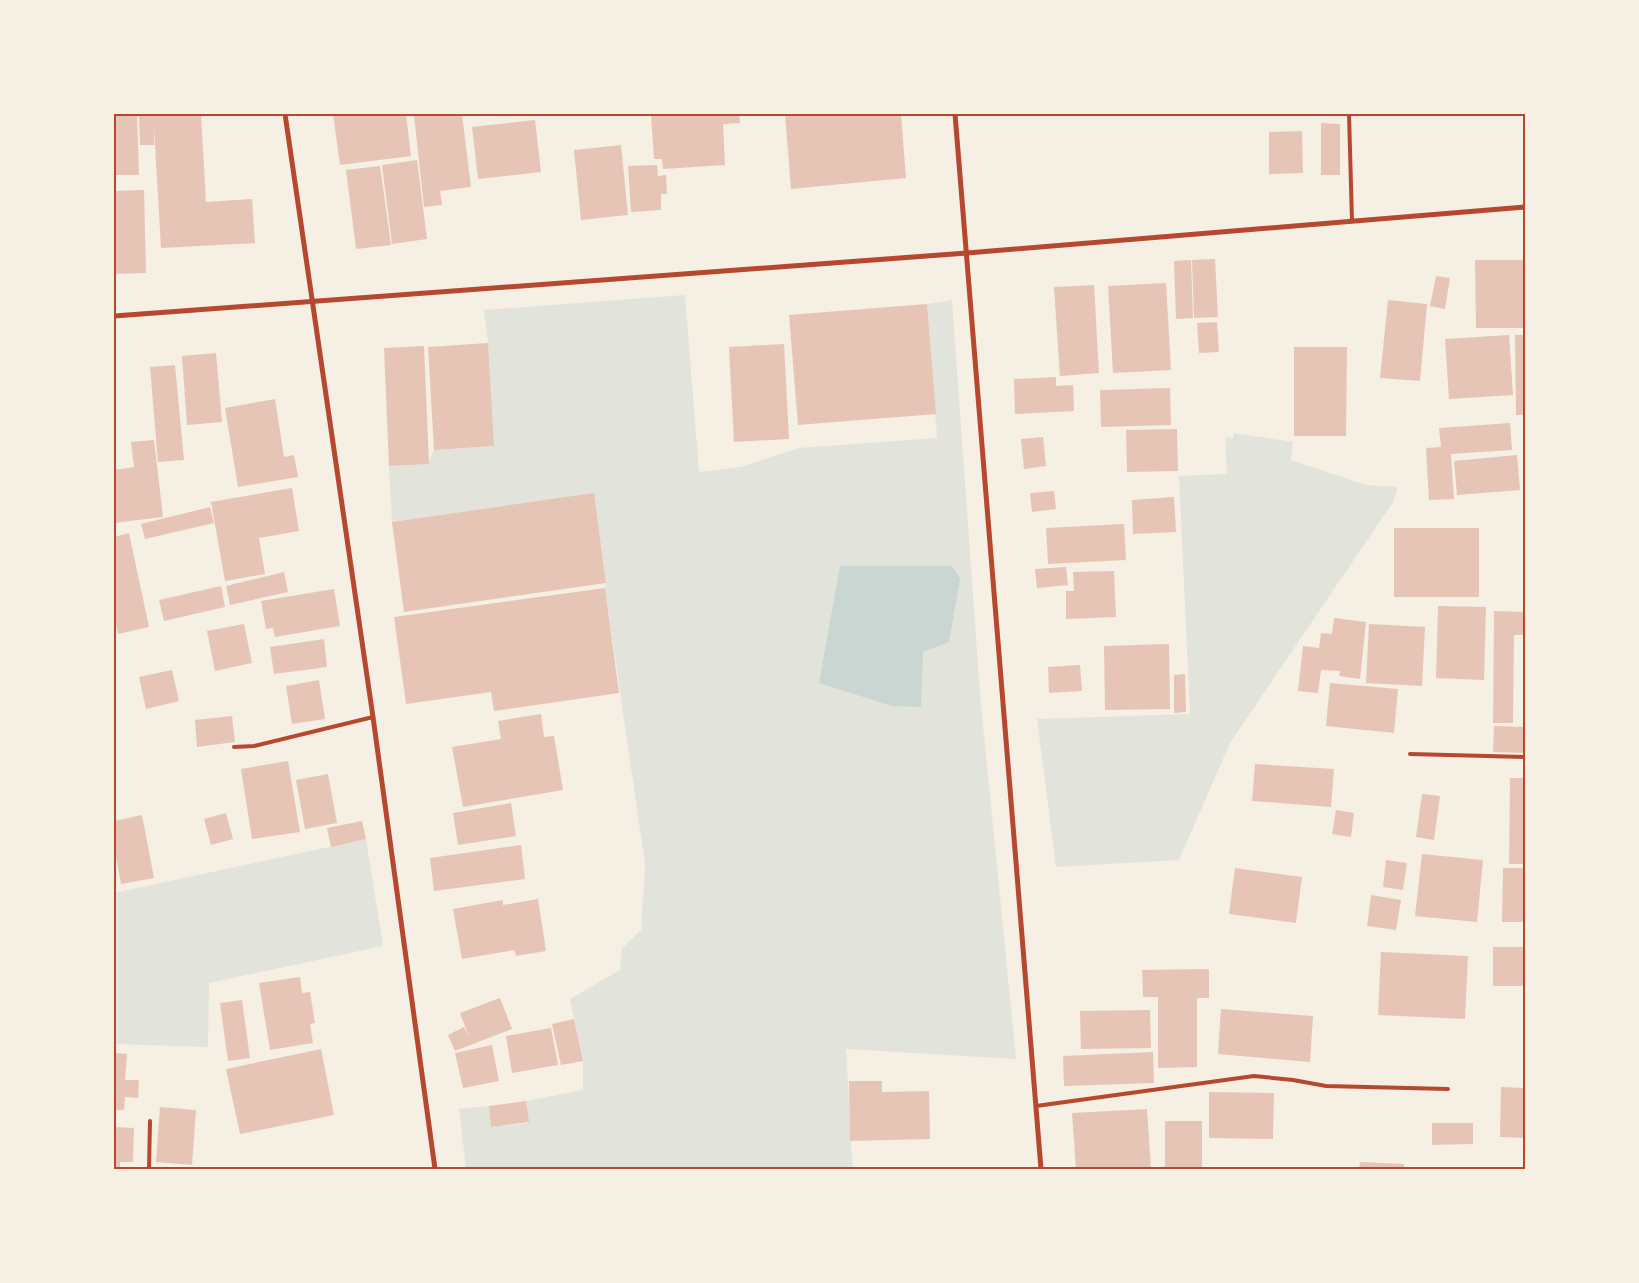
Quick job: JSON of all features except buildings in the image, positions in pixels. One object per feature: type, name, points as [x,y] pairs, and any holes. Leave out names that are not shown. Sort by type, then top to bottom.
[{"type":"street","points":[[286,114],[373,717],[435,1169]]},
{"type":"street","points":[[955,114],[1041,1169]]},
{"type":"street","points":[[114,316],[966,252],[1525,207]]},
{"type":"lane","points":[[1349,114],[1352,221]]},
{"type":"lane","points":[[234,747],[254,746],[373,717]]},
{"type":"lane","points":[[1410,754],[1525,757]]},
{"type":"lane","points":[[1036,1106],[1254,1076],[1326,1086],[1448,1089]]},
{"type":"lane","points":[[148,1169],[150,1121]]},
{"type":"shaded area","points":[[685,295],[699,472],[741,467],[799,448],[937,438],[927,304],[952,300],[980,694],[1016,1059],[846,1049],[853,1169],[466,1169],[459,1109],[489,1106],[491,1127],[528,1123],[526,1101],[583,1090],[583,1061],[570,999],[620,970],[622,948],[641,930],[645,864],[605,588],[606,583],[594,494],[392,522],[389,466],[428,464],[434,450],[493,446],[488,343],[484,310]],"holes":[[[840,566],[952,566],[949,641],[923,652]]]},
{"type":"shaded area","points":[[1234,433],[1293,442],[1291,460],[1366,485],[1398,487],[1393,502],[1230,743],[1179,860],[1056,867],[1037,719],[1190,714],[1179,476],[1227,474],[1225,437],[1233,438]]},
{"type":"shaded area","points":[[840,566],[952,566],[960,579],[949,642],[923,652],[921,707],[892,706],[819,683]]},
{"type":"shaded area","points":[[366,839],[383,946],[209,983],[208,1047],[114,1044],[114,893]]}]
